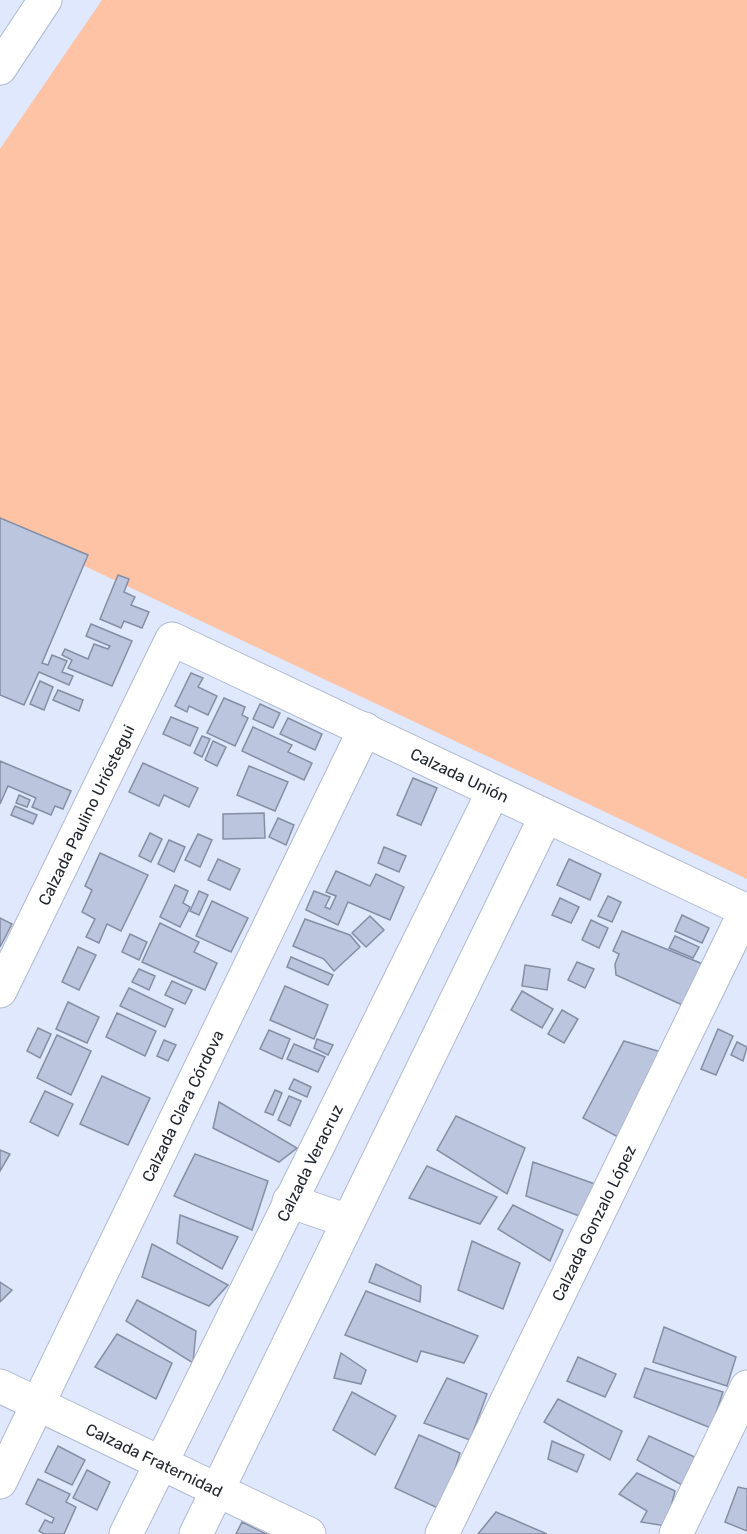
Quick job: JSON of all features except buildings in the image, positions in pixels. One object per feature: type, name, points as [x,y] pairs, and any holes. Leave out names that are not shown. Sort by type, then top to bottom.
[{"type":"street","points":[[0,68],[45,0]]},
{"type":"street","name":"Calzada Unión","points":[[172,639],[746,911]]},
{"type":"street","name":"Calzada Paulino Urióstegui","points":[[0,991],[172,639]]},
{"type":"street","name":"Calzada Clara Córdova","points":[[0,1482],[365,729]]},
{"type":"street","name":"Calzada Veracruz","points":[[126,1534],[492,792]]},
{"type":"street","points":[[196,1534],[546,816]]},
{"type":"street","name":"Calzada Gonzalo López","points":[[442,1534],[746,911]]},
{"type":"street","points":[[289,1201],[348,1221]]},
{"type":"street","name":"Calzada Fraternidad","points":[[0,1386],[309,1534]]},
{"type":"street","points":[[676,1534],[747,1387]]},
{"type":"shaded area","points":[[102,0],[747,0],[747,879],[0,526],[0,149]]}]
